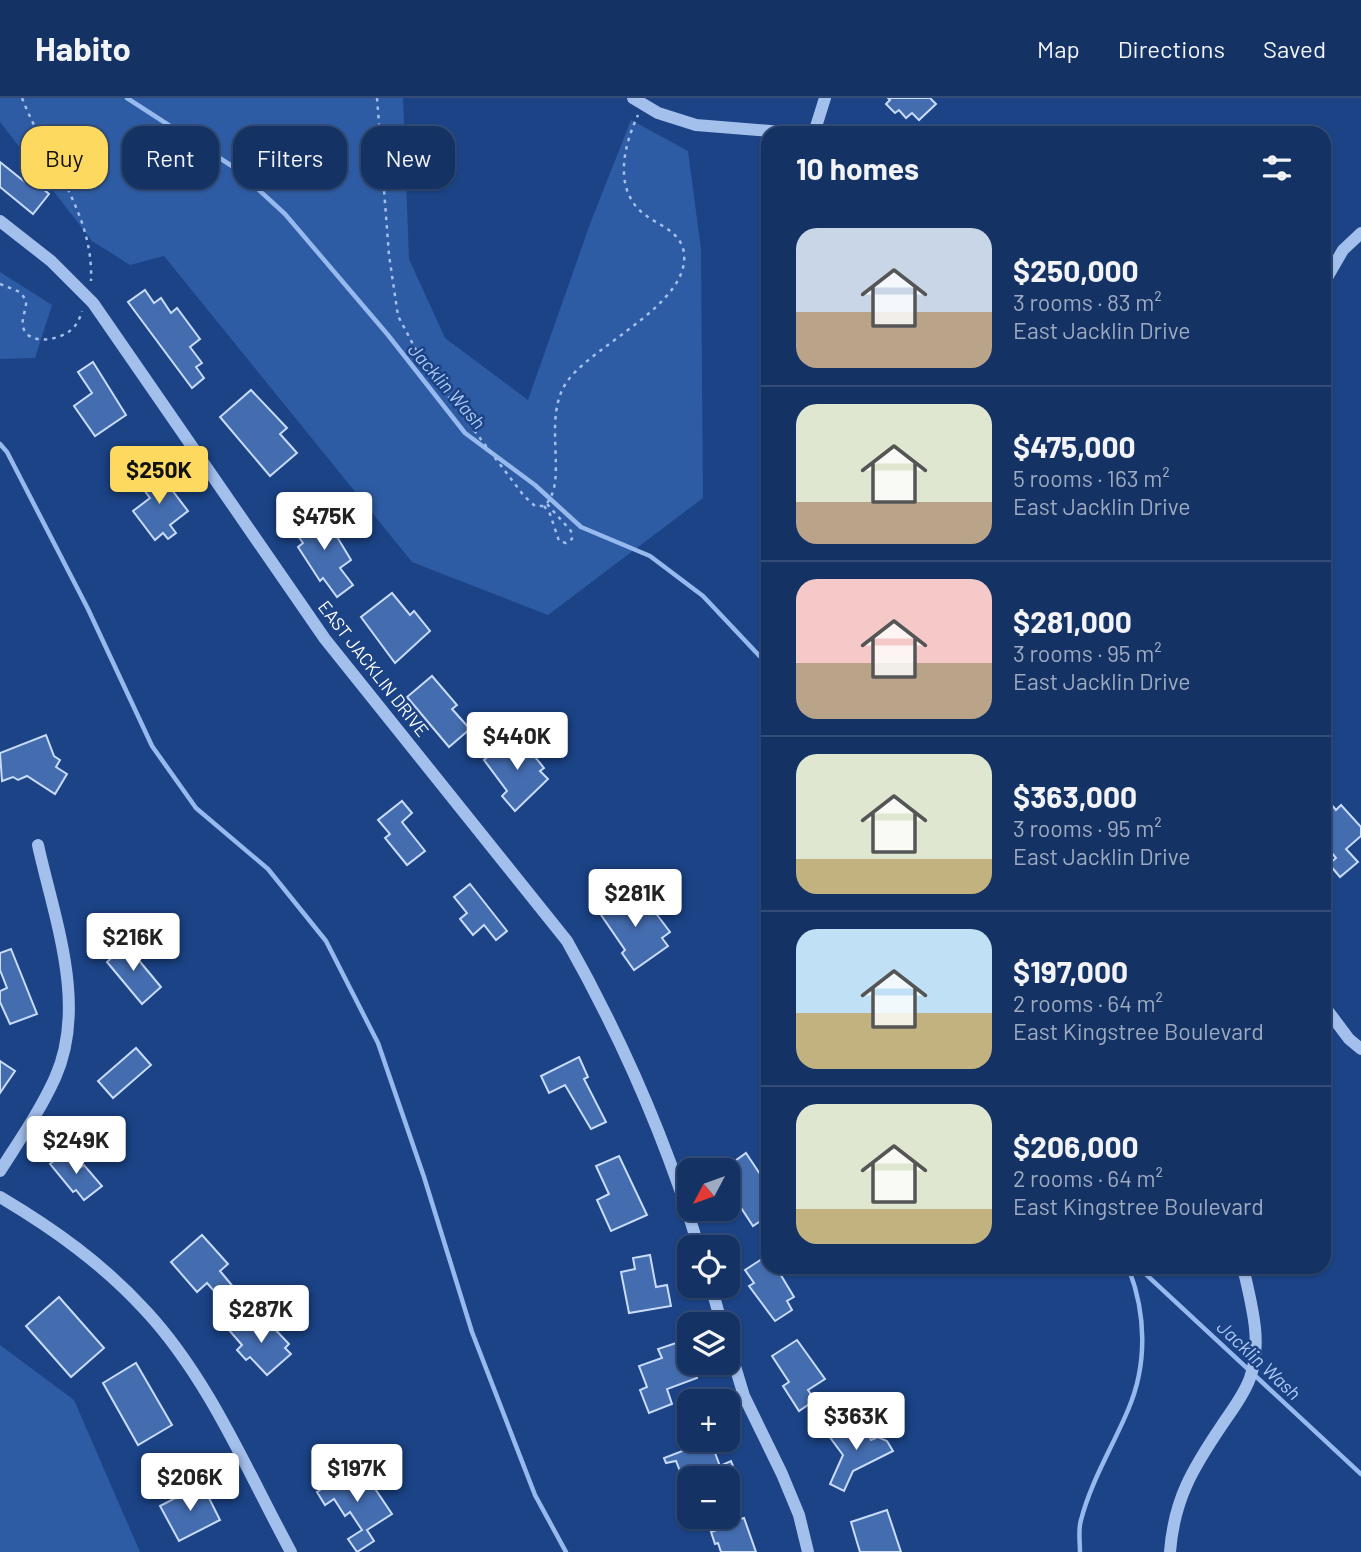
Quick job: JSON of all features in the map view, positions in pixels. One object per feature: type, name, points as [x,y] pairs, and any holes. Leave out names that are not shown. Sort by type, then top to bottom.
[{"type":"street","points":[[816,126],[825,98]]},
{"type":"street","points":[[636,100],[676,120],[696,125],[761,130]]},
{"type":"street","name":"EAST JACKLIN DRIVE","points":[[0,221],[51,261],[87,297],[325,639],[567,941],[592,984],[674,1170],[695,1235]]},
{"type":"street","points":[[1331,271],[1343,250],[1361,233]]},
{"type":"street","points":[[0,1171],[56,1077],[69,1013],[67,975],[38,845]]},
{"type":"street","points":[[1331,1015],[1349,1040],[1361,1049]]},
{"type":"street","points":[[0,1197],[79,1248],[148,1312],[205,1393],[291,1552]]},
{"type":"street","points":[[1170,1552],[1176,1508],[1191,1472],[1250,1379],[1255,1348],[1255,1323],[1244,1274]]},
{"type":"street","points":[[738,1375],[744,1396],[799,1515],[808,1552]]},
{"type":"path","points":[[0,284],[20,292],[26,300],[23,327],[27,334],[36,339],[56,338],[72,330],[79,319],[87,297],[91,269],[82,220],[22,98]]},
{"type":"path","points":[[377,98],[390,266],[398,316],[423,363],[524,496],[535,506],[546,505]]},
{"type":"path","points":[[546,505],[552,494],[556,475],[554,410],[558,396],[576,370],[661,303],[676,286],[683,271],[685,256],[677,235],[636,207],[625,183],[624,152],[639,113],[636,100]]},
{"type":"path","points":[[546,505],[571,531],[572,540],[566,543],[559,541],[546,505]]},
{"type":"shaded area","points":[[0,98],[403,98],[404,126],[361,126],[361,189],[406,189],[409,259],[445,338],[528,400],[590,224],[631,120],[688,151],[701,249],[703,498],[548,615],[412,562],[164,256],[130,265],[92,241],[52,189],[108,189],[108,126],[21,126],[21,149],[0,122]]},
{"type":"shaded area","points":[[0,272],[52,305],[35,358],[0,359]]},
{"type":"shaded area","points":[[0,1345],[74,1400],[140,1552],[0,1552]]},
{"type":"building","points":[[888,98],[930,98],[936,104],[919,120],[912,113],[906,118],[899,110],[895,113],[886,104],[890,100]]},
{"type":"building","points":[[0,162],[21,179],[21,189],[43,189],[49,194],[33,214],[0,187]]},
{"type":"building","points":[[145,290],[154,303],[161,298],[171,313],[177,308],[200,339],[190,347],[202,363],[196,367],[204,378],[192,388],[128,302]]},
{"type":"building","points":[[93,362],[126,415],[95,436],[74,406],[92,393],[78,372]]},
{"type":"building","points":[[251,390],[287,428],[280,434],[297,453],[270,476],[220,417]]},
{"type":"building","points":[[156,469],[188,511],[170,525],[176,533],[168,539],[163,533],[155,540],[133,511],[150,498],[138,482]]},
{"type":"building","points":[[312,510],[325,528],[330,525],[351,560],[340,568],[353,585],[337,597],[323,578],[320,581],[298,547],[303,543],[294,530],[298,527],[295,523]]},
{"type":"building","points":[[392,593],[410,615],[414,611],[430,631],[395,663],[361,617]]},
{"type":"building","points":[[432,676],[457,705],[452,709],[470,729],[449,747],[407,697]]},
{"type":"building","points":[[46,735],[54,756],[60,760],[56,767],[67,774],[55,794],[27,776],[18,780],[13,777],[2,781],[0,753]]},
{"type":"building","points":[[519,737],[544,768],[540,771],[548,779],[515,811],[502,796],[507,791],[484,760],[509,739],[512,743]]},
{"type":"building","points":[[402,801],[412,813],[402,822],[425,851],[407,865],[385,838],[390,834],[378,820]]},
{"type":"building","points":[[1331,804],[1336,810],[1341,805],[1361,827],[1361,836],[1346,849],[1358,862],[1340,877],[1331,866],[1336,858],[1331,852]]},
{"type":"building","points":[[470,884],[507,931],[496,940],[484,925],[473,935],[460,919],[467,913],[454,897]]},
{"type":"building","points":[[624,890],[642,915],[652,908],[670,932],[662,938],[668,946],[634,970],[622,953],[625,950],[597,909]]},
{"type":"building","points":[[122,940],[161,987],[142,1004],[107,962],[118,952],[114,947]]},
{"type":"building","points":[[11,949],[37,1014],[10,1024],[0,1002],[0,991],[7,988],[0,970],[0,953]]},
{"type":"building","points":[[136,1048],[151,1065],[113,1098],[98,1081]]},
{"type":"building","points":[[579,1057],[588,1077],[584,1079],[606,1122],[591,1129],[565,1085],[549,1093],[541,1076]]},
{"type":"building","points":[[0,1061],[15,1071],[0,1093]]},
{"type":"building","points":[[66,1151],[80,1168],[84,1165],[102,1186],[84,1200],[76,1190],[73,1192],[50,1164]]},
{"type":"building","points":[[746,1153],[761,1176],[761,1221],[753,1226],[740,1206],[739,1158]]},
{"type":"building","points":[[619,1156],[647,1215],[611,1231],[597,1200],[609,1194],[596,1166]]},
{"type":"building","points":[[202,1235],[228,1264],[220,1271],[235,1289],[222,1300],[207,1283],[197,1292],[171,1262]]},
{"type":"building","points":[[650,1255],[656,1287],[667,1285],[671,1306],[629,1313],[621,1272],[635,1269],[633,1258]]},
{"type":"building","points":[[761,1260],[761,1274],[780,1274],[794,1297],[787,1301],[792,1310],[775,1321],[749,1286],[754,1283],[745,1270]]},
{"type":"building","points":[[59,1297],[104,1348],[71,1377],[26,1326]]},
{"type":"building","points":[[243,1317],[259,1334],[270,1324],[289,1344],[285,1348],[291,1354],[267,1375],[250,1357],[246,1360],[237,1350],[242,1345],[229,1330]]},
{"type":"building","points":[[797,1340],[825,1379],[808,1390],[815,1400],[799,1411],[783,1386],[789,1382],[772,1356]]},
{"type":"building","points":[[677,1343],[677,1375],[696,1375],[697,1378],[667,1389],[672,1404],[649,1413],[640,1390],[647,1387],[639,1366],[662,1358],[658,1349]]},
{"type":"building","points":[[136,1363],[172,1425],[138,1445],[103,1383]]},
{"type":"building","points":[[861,1420],[871,1440],[878,1437],[887,1441],[893,1451],[853,1471],[844,1491],[830,1484],[843,1455],[829,1436]]},
{"type":"building","points":[[680,1452],[715,1452],[720,1466],[678,1466],[676,1461],[666,1463],[664,1458]]},
{"type":"building","points":[[731,1461],[733,1466],[720,1466]]},
{"type":"building","points":[[353,1469],[357,1475],[363,1471],[392,1514],[367,1530],[374,1541],[357,1552],[348,1539],[362,1530],[350,1512],[345,1516],[334,1499],[325,1505],[317,1492]]},
{"type":"building","points":[[202,1484],[220,1520],[179,1541],[160,1506]]},
{"type":"building","points":[[887,1510],[901,1552],[860,1552],[851,1522]]},
{"type":"building","points":[[744,1518],[756,1552],[721,1552],[711,1532],[740,1529],[740,1519]]},
{"type":"waterway","name":"Jacklin Wash","points":[[127,98],[235,168],[285,214],[388,335],[465,433],[535,485],[581,527],[650,556],[703,596],[761,658]]},
{"type":"waterway","points":[[0,444],[7,452],[88,609],[152,746],[196,808],[268,869],[326,941],[378,1043],[424,1177],[472,1332],[535,1495],[566,1552]]},
{"type":"waterway","points":[[1080,1552],[1080,1527],[1085,1506],[1128,1410],[1139,1375],[1142,1356],[1141,1320],[1130,1274]]},
{"type":"waterway","name":"Jacklin Wash","points":[[1146,1274],[1361,1474]]}]
